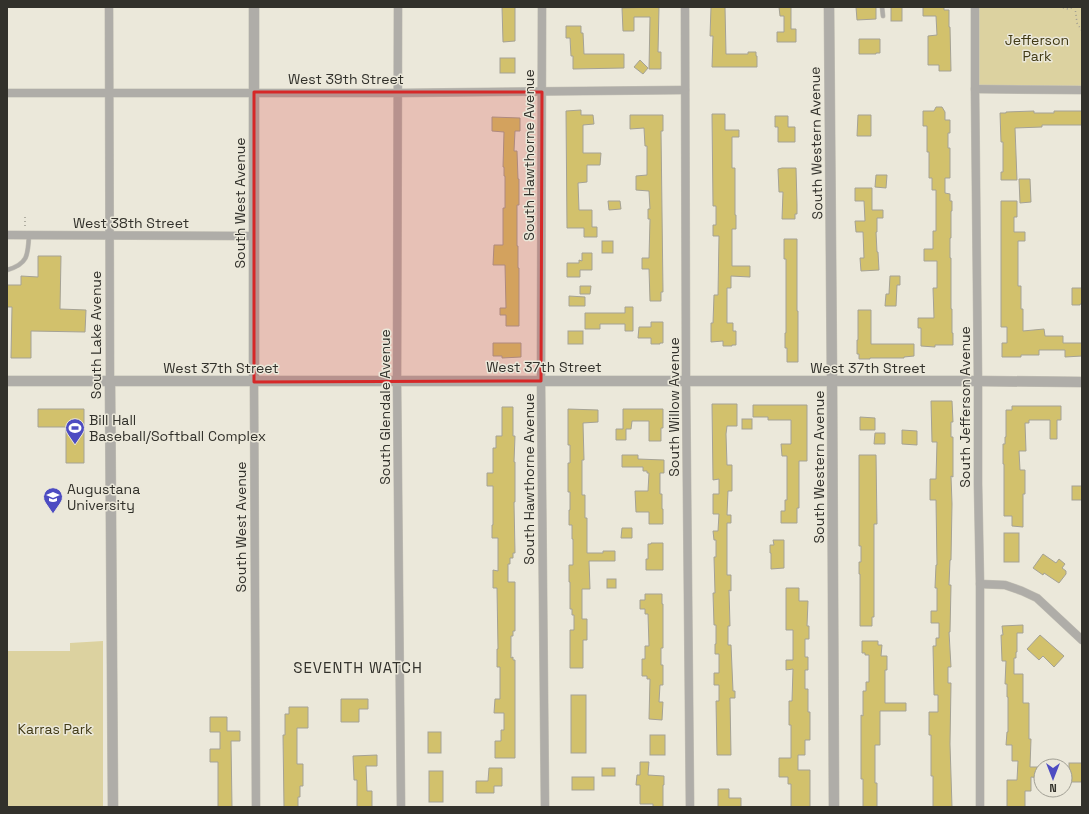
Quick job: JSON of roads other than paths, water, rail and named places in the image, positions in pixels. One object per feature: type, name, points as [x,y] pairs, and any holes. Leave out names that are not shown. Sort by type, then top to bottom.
[{"type":"street","name":"South Lake Avenue","points":[[109,7],[113,807]]},
{"type":"street","name":"South West Avenue","points":[[254,7],[256,807]]},
{"type":"street","name":"South Glendale Avenue","points":[[398,7],[397,382],[401,807]]},
{"type":"street","name":"South Hawthorne Avenue","points":[[542,7],[541,381],[544,807]]},
{"type":"street","name":"South Willow Avenue","points":[[685,7],[686,382],[690,807]]},
{"type":"street","name":"South Western Avenue","points":[[828,7],[834,807]]},
{"type":"street","name":"South Jefferson Avenue","points":[[975,7],[980,584],[980,807]]},
{"type":"street","points":[[975,89],[1082,90]]},
{"type":"street","name":"West 39th Street","points":[[7,93],[398,93],[685,90]]},
{"type":"street","name":"West 38th Street","points":[[7,235],[254,236]]},
{"type":"street","name":"West 37th Street","points":[[7,381],[1082,382]]},
{"type":"street","points":[[980,584],[1005,585],[1037,598],[1082,640]]},
{"type":"lane","points":[[882,7],[883,16]]},
{"type":"lane","points":[[7,270],[17,267],[25,261],[28,254],[29,235]]},
{"type":"place","name":"Bill Hall Baseball/Softball Complex","points":[[75,445]]},
{"type":"place","name":"Augustana University","points":[[53,514]]},
{"type":"district","name":"SEVENTH WATCH","points":[[358,667]]},
{"type":"park label","name":"Jefferson Park","points":[[1037,48]]},
{"type":"park label","name":"Karras Park","points":[[55,729]]}]
